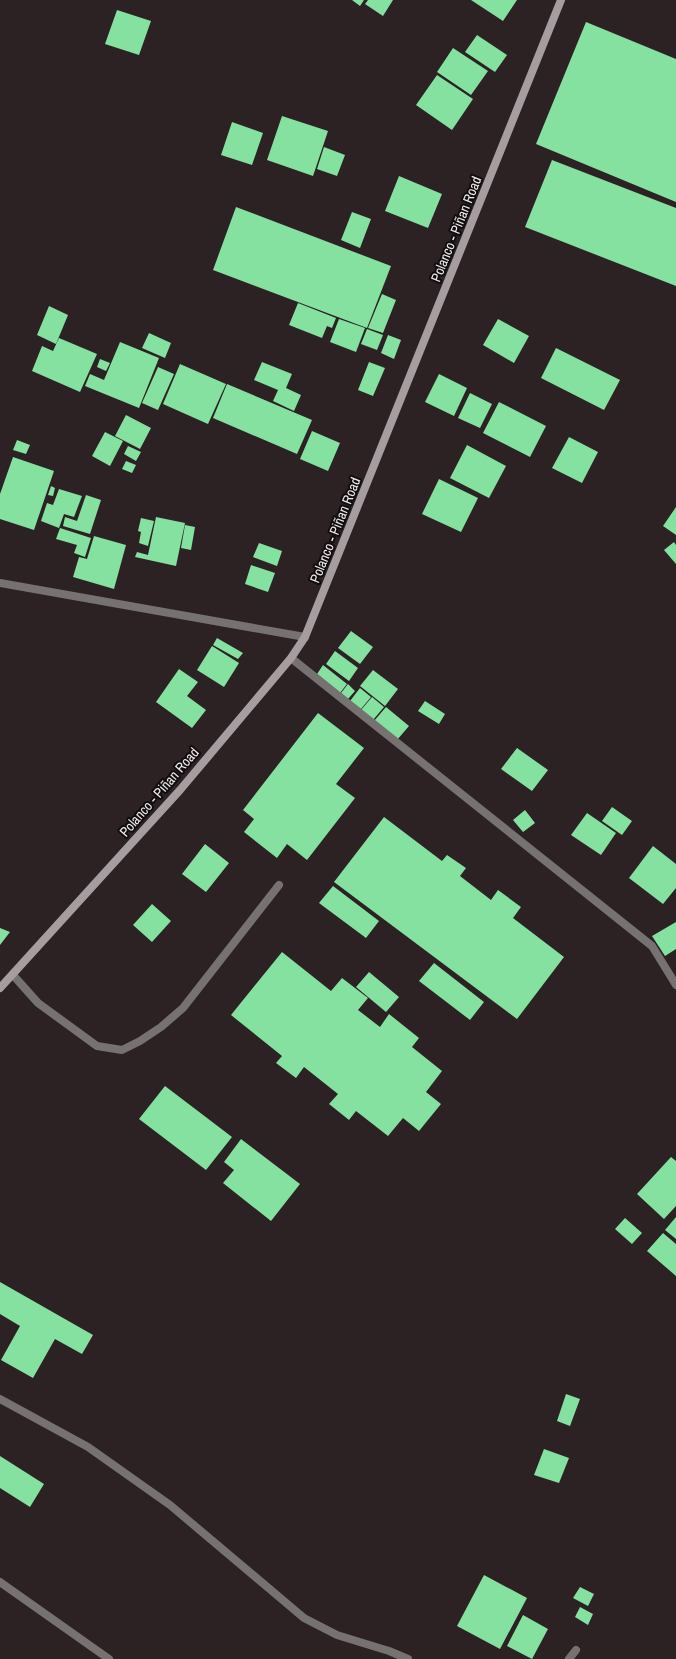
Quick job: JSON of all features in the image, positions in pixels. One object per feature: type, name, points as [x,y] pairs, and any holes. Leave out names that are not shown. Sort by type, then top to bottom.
[{"type":"main road","name":"Polanco - Piñan Road","points":[[0,988],[180,790],[291,658],[305,637],[561,0]]},
{"type":"street","points":[[0,583],[305,637]]},
{"type":"street","points":[[291,658],[652,946],[676,985]]},
{"type":"street","points":[[13,975],[38,1003],[97,1046],[122,1050],[156,1031],[183,1008],[279,885]]},
{"type":"street","points":[[0,1399],[88,1448],[170,1505],[304,1618],[338,1636],[389,1651],[408,1659]]},
{"type":"street","points":[[0,1582],[109,1659]]},
{"type":"street","points":[[569,1659],[576,1650]]},
{"type":"building","points":[[352,0],[364,0],[360,6]]},
{"type":"building","points":[[368,0],[393,0],[383,16],[365,4]]},
{"type":"building","points":[[471,0],[517,0],[503,21]]},
{"type":"building","points":[[117,10],[151,21],[139,55],[105,44]]},
{"type":"building","points":[[586,22],[676,59],[676,202],[536,144]]},
{"type":"building","points":[[477,35],[507,55],[495,72],[465,52]]},
{"type":"building","points":[[453,48],[488,71],[471,95],[437,72]]},
{"type":"building","points":[[437,75],[473,99],[452,130],[416,105]]},
{"type":"building","points":[[282,116],[328,131],[313,176],[267,160]]},
{"type":"building","points":[[232,122],[263,133],[252,165],[221,155]]},
{"type":"building","points":[[324,147],[345,155],[337,176],[317,169]]},
{"type":"building","points":[[552,160],[676,208],[676,286],[525,227]]},
{"type":"building","points":[[399,176],[442,194],[428,228],[385,211]]},
{"type":"building","points":[[236,207],[391,266],[367,328],[213,270]]},
{"type":"building","points":[[352,212],[371,219],[360,248],[341,240]]},
{"type":"building","points":[[382,294],[396,300],[383,333],[368,328]]},
{"type":"building","points":[[298,303],[336,318],[332,328],[327,326],[322,338],[289,325]]},
{"type":"building","points":[[49,306],[68,315],[56,344],[37,335]]},
{"type":"building","points":[[339,319],[365,328],[356,352],[330,342]]},
{"type":"building","points":[[498,319],[529,336],[514,363],[483,345]]},
{"type":"building","points":[[367,329],[383,335],[377,350],[361,344]]},
{"type":"building","points":[[149,333],[171,343],[165,358],[142,348]]},
{"type":"building","points":[[388,335],[401,340],[394,359],[381,353]]},
{"type":"building","points":[[59,338],[97,354],[80,392],[32,371],[42,346],[53,351]]},
{"type":"building","points":[[120,342],[159,358],[139,408],[85,386],[90,374],[104,380]]},
{"type":"building","points":[[556,348],[620,380],[604,410],[541,378]]},
{"type":"building","points":[[100,359],[110,363],[106,371],[97,367]]},
{"type":"building","points":[[262,362],[292,374],[286,388],[301,395],[294,411],[273,401],[278,390],[254,380]]},
{"type":"building","points":[[369,362],[385,368],[373,396],[358,390]]},
{"type":"building","points":[[180,364],[226,384],[208,424],[163,404]]},
{"type":"building","points":[[158,367],[174,374],[158,410],[142,403]]},
{"type":"building","points":[[439,374],[467,388],[454,416],[425,402]]},
{"type":"building","points":[[227,384],[312,420],[297,454],[213,418]]},
{"type":"building","points":[[470,393],[492,404],[480,428],[458,418]]},
{"type":"building","points":[[499,402],[546,426],[530,457],[483,433]]},
{"type":"building","points":[[126,415],[151,428],[140,449],[115,436]]},
{"type":"building","points":[[312,431],[340,443],[328,471],[300,459]]},
{"type":"building","points":[[105,432],[123,441],[110,466],[92,456]]},
{"type":"building","points":[[569,437],[598,452],[582,483],[552,468]]},
{"type":"building","points":[[17,440],[30,445],[26,454],[13,450]]},
{"type":"building","points":[[467,445],[506,466],[489,498],[450,478]]},
{"type":"building","points":[[128,446],[141,452],[136,461],[124,454]]},
{"type":"building","points":[[13,457],[54,471],[34,530],[0,519],[0,494]]},
{"type":"building","points":[[126,461],[136,465],[132,473],[122,469]]},
{"type":"building","points":[[439,479],[478,498],[461,532],[422,514]]},
{"type":"building","points":[[51,486],[55,488],[53,496],[48,495]]},
{"type":"building","points":[[59,489],[82,496],[74,517],[64,514],[59,528],[41,521],[47,503],[53,505]]},
{"type":"building","points":[[86,495],[101,500],[90,534],[63,526],[65,517],[77,521]]},
{"type":"building","points":[[676,507],[676,535],[663,526]]},
{"type":"building","points":[[156,517],[185,523],[176,566],[135,557],[137,552],[148,555]]},
{"type":"building","points":[[141,518],[154,521],[148,546],[139,543],[141,532],[138,531]]},
{"type":"building","points":[[185,525],[195,527],[191,550],[181,548]]},
{"type":"building","points":[[60,528],[91,538],[85,557],[74,553],[77,545],[56,539]]},
{"type":"building","points":[[94,536],[126,545],[114,589],[73,577],[79,557],[87,559]]},
{"type":"building","points":[[674,542],[676,545],[676,564],[664,550]]},
{"type":"building","points":[[259,543],[282,551],[277,566],[253,557]]},
{"type":"building","points":[[251,565],[275,573],[268,592],[245,584]]},
{"type":"building","points":[[351,631],[373,647],[360,664],[338,648]]},
{"type":"building","points":[[217,638],[243,653],[238,659],[213,645]]},
{"type":"building","points":[[212,646],[239,663],[224,687],[197,670]]},
{"type":"building","points":[[335,651],[358,668],[349,681],[326,664]]},
{"type":"building","points":[[323,665],[347,684],[340,693],[317,674]]},
{"type":"building","points":[[179,669],[198,682],[187,696],[206,710],[192,728],[156,702]]},
{"type":"building","points":[[373,670],[398,689],[385,706],[360,686]]},
{"type":"building","points":[[348,684],[355,691],[348,699],[341,693]]},
{"type":"building","points":[[360,688],[371,697],[361,709],[350,701]]},
{"type":"building","points":[[372,697],[384,707],[373,720],[361,710]]},
{"type":"building","points":[[425,701],[445,714],[439,724],[418,711]]},
{"type":"building","points":[[386,707],[409,726],[397,740],[374,721]]},
{"type":"building","points":[[318,713],[364,748],[336,784],[355,798],[307,860],[287,844],[277,858],[244,832],[254,819],[243,810]]},
{"type":"building","points":[[517,748],[548,770],[532,791],[501,769]]},
{"type":"building","points":[[612,807],[632,821],[622,835],[602,821]]},
{"type":"building","points":[[525,810],[535,823],[523,832],[513,820]]},
{"type":"building","points":[[587,813],[616,833],[601,855],[571,835]]},
{"type":"building","points":[[384,817],[442,861],[447,855],[466,868],[460,876],[491,900],[498,890],[521,907],[513,918],[564,957],[517,1019],[334,882]]},
{"type":"building","points":[[205,844],[229,863],[206,892],[182,874]]},
{"type":"building","points":[[653,846],[676,864],[676,888],[663,904],[629,878]]},
{"type":"building","points":[[333,886],[379,921],[366,938],[319,903]]},
{"type":"building","points":[[152,904],[171,921],[152,942],[133,925]]},
{"type":"building","points":[[676,922],[676,949],[665,956],[652,936]]},
{"type":"building","points":[[0,928],[10,932],[0,945]]},
{"type":"building","points":[[282,952],[331,991],[342,978],[368,998],[358,1010],[380,1027],[389,1014],[419,1038],[412,1047],[442,1071],[426,1092],[441,1104],[419,1131],[403,1118],[388,1136],[356,1111],[349,1120],[329,1104],[338,1094],[304,1067],[296,1078],[276,1063],[282,1056],[231,1015]]},
{"type":"building","points":[[434,963],[484,1002],[470,1020],[419,981]]},
{"type":"building","points":[[369,972],[399,997],[386,1012],[356,987]]},
{"type":"building","points":[[165,1086],[232,1137],[206,1170],[139,1119]]},
{"type":"building","points":[[241,1139],[300,1184],[271,1221],[223,1183],[234,1170],[224,1162]]},
{"type":"building","points":[[671,1157],[676,1161],[676,1206],[664,1219],[637,1194]]},
{"type":"building","points":[[676,1217],[676,1239],[665,1230]]},
{"type":"building","points":[[625,1218],[642,1233],[632,1244],[615,1229]]},
{"type":"building","points":[[663,1233],[676,1244],[676,1276],[647,1251]]},
{"type":"building","points":[[0,1282],[93,1335],[82,1354],[55,1339],[33,1378],[1,1360],[20,1326],[0,1314]]},
{"type":"building","points":[[566,1394],[580,1399],[570,1426],[557,1421]]},
{"type":"building","points":[[544,1449],[569,1458],[559,1483],[534,1475]]},
{"type":"building","points":[[0,1456],[44,1484],[30,1507],[0,1488]]},
{"type":"building","points":[[484,1575],[527,1598],[500,1649],[457,1626]]},
{"type":"building","points":[[580,1587],[594,1594],[588,1606],[573,1598]]},
{"type":"building","points":[[580,1607],[593,1614],[588,1625],[575,1617]]},
{"type":"building","points":[[523,1615],[548,1629],[532,1659],[507,1646]]}]
